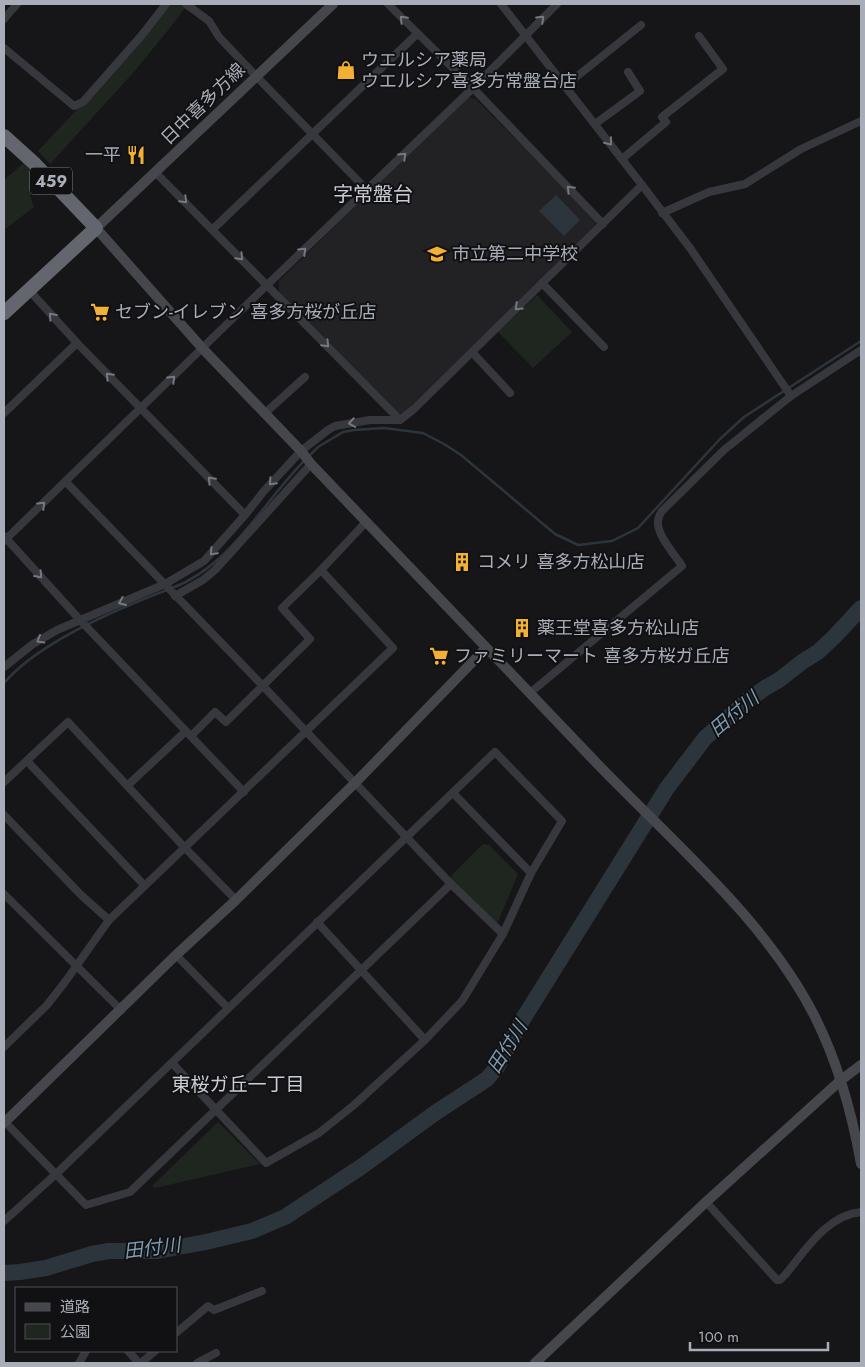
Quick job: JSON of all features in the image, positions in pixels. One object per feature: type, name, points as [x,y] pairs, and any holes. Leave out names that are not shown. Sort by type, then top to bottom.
[{"type":"highway","name":"459","points":[[4,136],[35,164],[96,228]]},
{"type":"highway","points":[[4,312],[96,228]]},
{"type":"street","points":[[4,19],[17,4]]},
{"type":"street","points":[[4,48],[74,106],[83,102],[142,35],[166,4]]},
{"type":"street","points":[[186,4],[209,21],[219,37],[367,190]]},
{"type":"street","name":"日中喜多方線","points":[[96,228],[333,4]]},
{"type":"street","points":[[388,4],[473,88],[603,224]]},
{"type":"street","points":[[501,4],[690,248],[791,396]]},
{"type":"street","points":[[244,792],[5,539],[473,88],[557,4]]},
{"type":"street","points":[[565,86],[641,24]]},
{"type":"street","points":[[213,229],[417,34]]},
{"type":"street","points":[[622,159],[666,122],[662,117],[723,69],[699,36]]},
{"type":"street","points":[[595,124],[640,91],[628,72]]},
{"type":"street","points":[[662,213],[709,192],[745,184],[801,148],[861,121]]},
{"type":"street","points":[[155,172],[400,420]]},
{"type":"street","points":[[6,662],[57,630],[165,584],[192,570],[211,556],[264,490],[301,452],[335,426],[370,420],[400,420],[414,409],[642,185]]},
{"type":"street","points":[[96,228],[202,349],[613,781],[735,905],[781,960],[815,1017],[842,1080],[856,1134],[861,1164]]},
{"type":"street","points":[[542,283],[604,347]]},
{"type":"street","points":[[28,290],[77,343],[245,515]]},
{"type":"street","points":[[4,413],[77,343]]},
{"type":"street","points":[[530,694],[682,566],[658,527],[658,520],[662,511],[724,450],[791,396],[861,350]]},
{"type":"street","points":[[472,352],[510,393]]},
{"type":"street","points":[[264,414],[305,377]]},
{"type":"street","points":[[175,596],[203,580],[215,570],[311,464]]},
{"type":"street","points":[[66,482],[451,884],[503,934]]},
{"type":"street","points":[[128,786],[215,712],[226,722],[310,640],[282,608],[366,522]]},
{"type":"street","points":[[4,1047],[47,1005],[109,920],[393,648],[321,570]]},
{"type":"street","points":[[451,884],[130,1192],[86,1205],[4,1122],[355,783],[486,648]]},
{"type":"street","points":[[4,782],[68,722],[236,900]]},
{"type":"street","points":[[4,1221],[56,1174],[495,752],[562,821],[531,873],[503,934],[462,1000],[425,1040],[347,1111],[319,1132],[266,1163],[172,1063]]},
{"type":"street","points":[[27,761],[144,885]]},
{"type":"street","points":[[453,793],[531,873]]},
{"type":"street","points":[[4,815],[81,895],[109,920]]},
{"type":"street","points":[[4,894],[121,1010]]},
{"type":"street","points":[[317,922],[425,1040]]},
{"type":"street","points":[[176,955],[228,1008]]},
{"type":"street","points":[[534,1363],[706,1202],[861,1065]]},
{"type":"street","points":[[706,1202],[777,1280],[785,1275],[824,1230],[848,1215],[861,1212]]},
{"type":"street","points":[[178,1331],[208,1306],[214,1310],[262,1291]]},
{"type":"street","points":[[129,1352],[140,1363],[154,1352]]},
{"type":"street","points":[[197,1363],[216,1353]]},
{"type":"shaded area","name":"市立第二中学校","points":[[467,97],[476,99],[596,221],[595,228],[404,413],[397,414],[279,292],[279,281]]},
{"type":"shaded area","points":[[556,195],[580,220],[564,236],[539,211]]},
{"type":"green space","points":[[169,4],[188,4],[133,73],[50,164],[38,151],[103,82]]},
{"type":"green space","points":[[26,161],[39,174],[30,196],[34,207],[4,230],[4,180]]},
{"type":"green space","points":[[537,295],[572,332],[533,368],[498,332]]},
{"type":"green space","points":[[483,844],[489,845],[518,874],[498,922],[494,922],[449,878]]},
{"type":"green space","points":[[218,1122],[260,1164],[155,1188],[152,1186]]},
{"type":"waterway","points":[[309,456],[318,447],[343,432],[384,428],[423,433],[461,455],[555,534],[578,545],[612,541],[638,528],[720,439],[744,417],[861,341]]},
{"type":"waterway","points":[[172,588],[193,578],[228,549],[245,532],[305,460]]},
{"type":"waterway","points":[[4,683],[37,654],[80,628],[167,590]]},
{"type":"waterway","name":"田付川","points":[[4,1273],[46,1268],[92,1254],[109,1251],[157,1251],[252,1231],[285,1217],[361,1167],[435,1113],[487,1079],[497,1067],[523,1019],[667,788],[705,738],[748,700],[818,652],[861,608]]},
{"type":"place","name":"ウエルシア薬局 ウエルシア喜多方常盤台店","points":[[346,70]]},
{"type":"place","name":"一平","points":[[136,155]]},
{"type":"place","name":"市立第二中学校","points":[[437,254]]},
{"type":"place","name":"セブン-イレブン 喜多方桜が丘店","points":[[100,312]]},
{"type":"place","name":"コメリ 喜多方松山店","points":[[462,562]]},
{"type":"place","name":"薬王堂喜多方松山店","points":[[522,628]]},
{"type":"place","name":"ファミリーマート 喜多方桜ガ丘店","points":[[439,656]]},
{"type":"district","name":"字常盤台","points":[[373,194]]},
{"type":"district","name":"東桜ガ丘一丁目","points":[[238,1084]]}]
